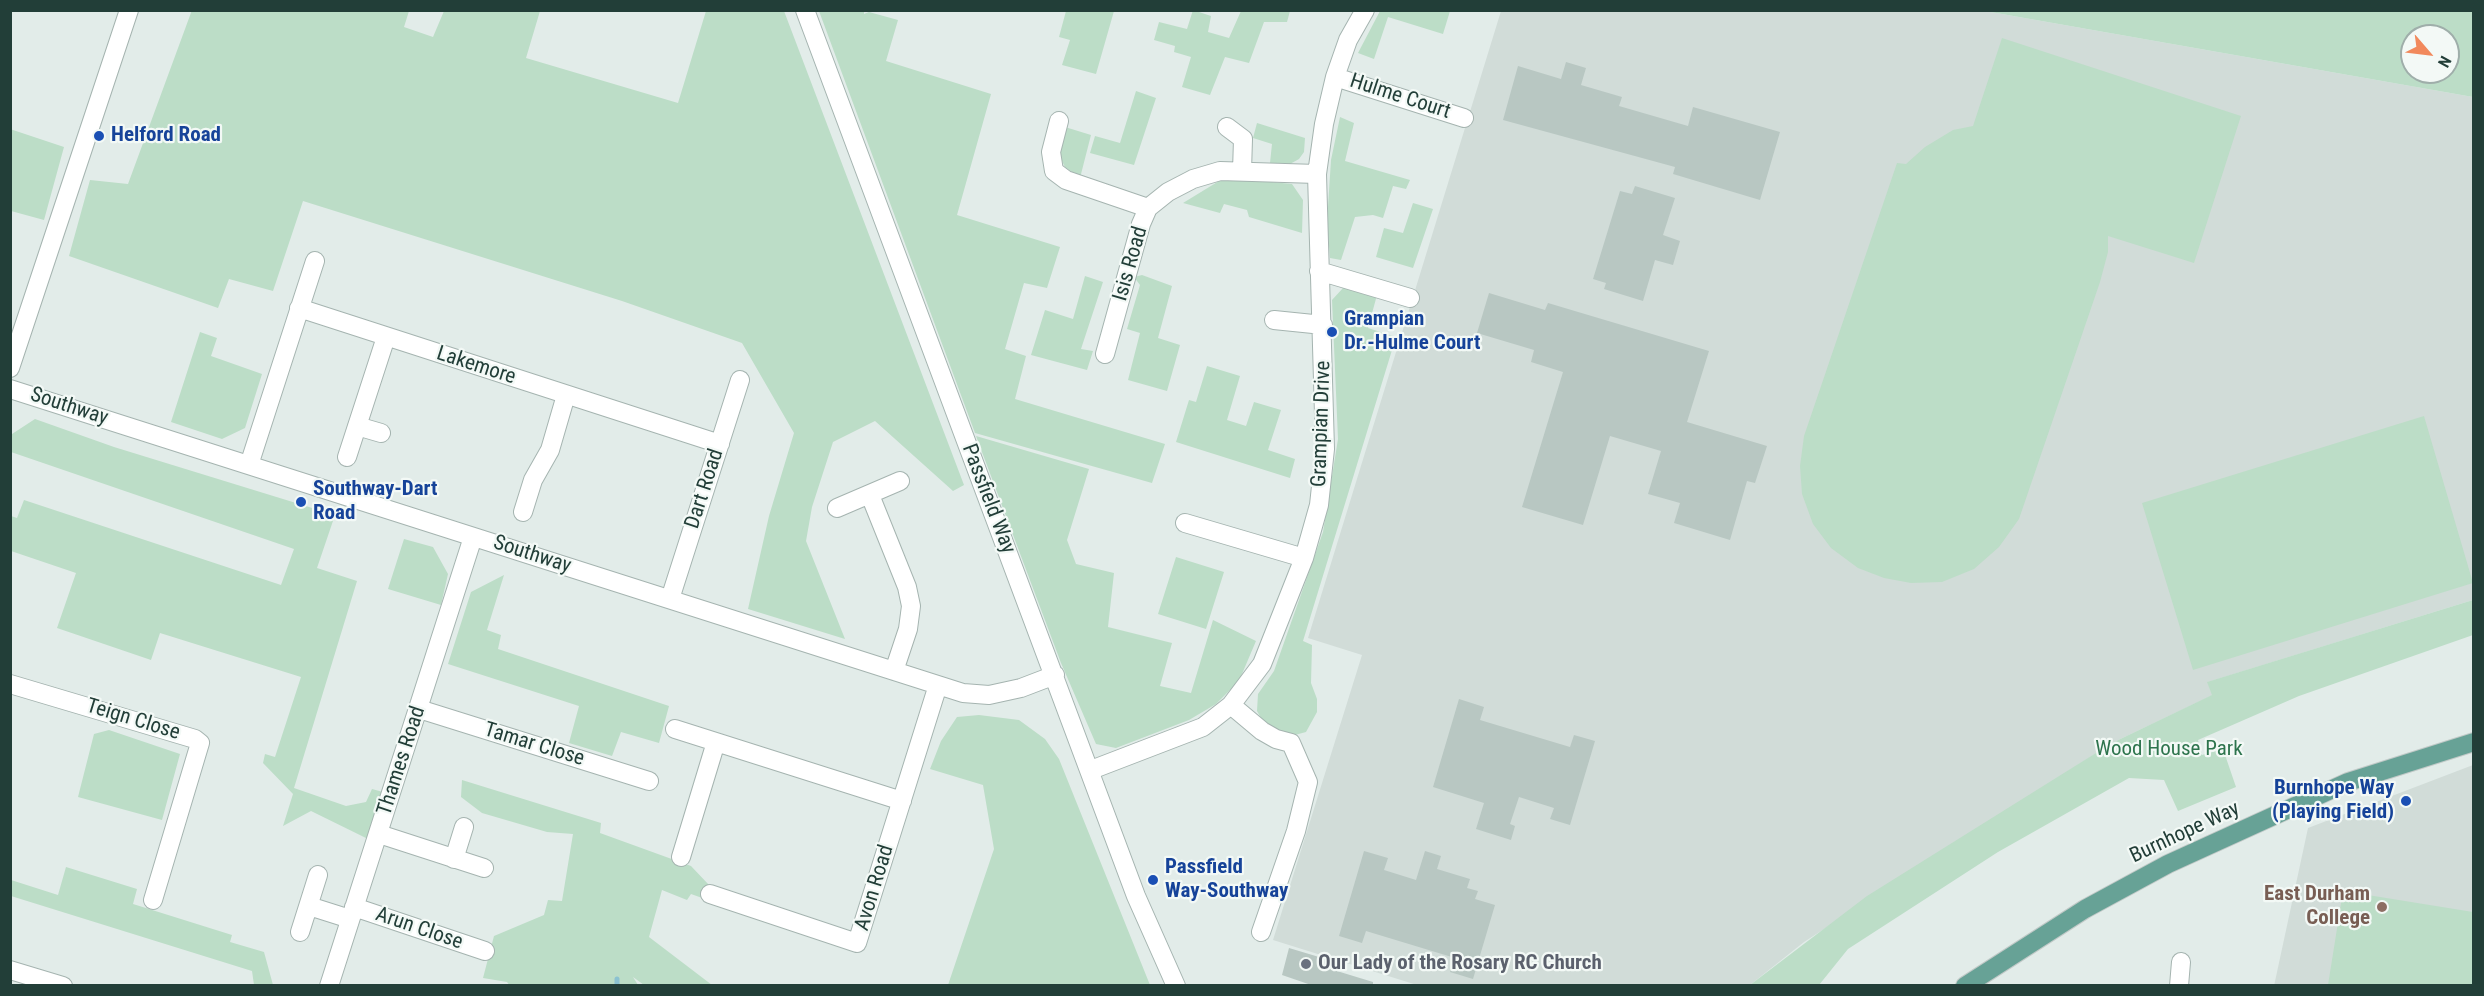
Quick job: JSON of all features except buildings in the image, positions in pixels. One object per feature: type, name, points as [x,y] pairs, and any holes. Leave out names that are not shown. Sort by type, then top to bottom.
[{"type":"main road","name":"Burnhope Way","points":[[1965,986],[2075,915],[2168,864],[2348,782],[2474,742]]},
{"type":"street","points":[[10,368],[129,10]]},
{"type":"street","name":"Passfield Way","points":[[805,10],[1136,896],[1176,986]]},
{"type":"street","name":"Grampian Drive","points":[[1090,770],[1203,727],[1231,705],[1262,664],[1304,558],[1319,505],[1325,449],[1317,174],[1324,124],[1335,77],[1348,40],[1365,10]]},
{"type":"street","name":"Hulme Court","points":[[1335,77],[1464,118]]},
{"type":"street","points":[[1059,121],[1051,152],[1054,171],[1066,180],[1148,208]]},
{"type":"street","points":[[1227,127],[1243,139],[1242,171]]},
{"type":"street","name":"Isis Road","points":[[1105,354],[1141,224],[1148,208],[1168,192],[1193,179],[1220,171],[1317,174]]},
{"type":"street","points":[[249,465],[315,261]]},
{"type":"street","points":[[1319,271],[1410,298]]},
{"type":"street","name":"Lakemore","points":[[299,308],[386,338],[720,444]]},
{"type":"street","points":[[1274,320],[1323,325]]},
{"type":"street","points":[[347,457],[386,338]]},
{"type":"street","name":"Dart Road","points":[[670,599],[740,380]]},
{"type":"street","name":"Southway","points":[[10,389],[963,693],[989,696],[1021,688],[1055,675]]},
{"type":"street","points":[[523,512],[533,480],[550,450],[566,395]]},
{"type":"street","points":[[357,426],[381,433]]},
{"type":"street","points":[[837,508],[900,481]]},
{"type":"street","points":[[870,495],[907,587],[911,606],[908,629],[894,671]]},
{"type":"street","points":[[1185,523],[1304,558]]},
{"type":"street","name":"Thames Road","points":[[329,986],[473,537]]},
{"type":"street","name":"Teign Close","points":[[10,684],[195,739],[200,743],[153,900]]},
{"type":"street","name":"Avon Road","points":[[710,894],[857,943],[938,685]]},
{"type":"street","points":[[1231,705],[1262,731],[1276,739],[1291,743],[1308,782],[1296,831],[1261,932]]},
{"type":"street","name":"Tamar Close","points":[[419,709],[649,781]]},
{"type":"street","points":[[675,729],[902,801]]},
{"type":"street","points":[[681,857],[716,742]]},
{"type":"street","points":[[454,859],[464,826]]},
{"type":"street","points":[[379,834],[484,868]]},
{"type":"street","points":[[300,932],[318,875]]},
{"type":"street","name":"Arun Close","points":[[309,906],[352,913],[484,951]]},
{"type":"street","points":[[2180,986],[2181,962]]},
{"type":"street","points":[[10,970],[63,986]]},
{"type":"shaded area","points":[[1501,11],[1985,11],[2473,97],[2473,600],[2208,682],[2213,695],[2112,743],[1804,942],[1750,985],[1417,985],[1273,940],[1362,655],[1308,638]]},
{"type":"shaded area","name":"East Durham College","points":[[2473,765],[2473,985],[2274,986],[2308,828]]},
{"type":"green space","points":[[192,10],[409,11],[404,27],[433,37],[444,11],[540,11],[526,58],[678,103],[706,11],[784,11],[964,485],[953,491],[875,421],[833,442],[812,507],[806,541],[845,639],[748,609],[769,516],[794,433],[742,343],[622,301],[303,201],[273,291],[229,279],[218,308],[69,256],[90,180],[128,184]]},
{"type":"green space","points":[[1193,10],[1211,16],[1208,32],[1229,38],[1241,11],[1290,11],[1287,22],[1264,22],[1249,63],[1225,57],[1210,95],[1182,87],[1191,57],[1174,52],[1175,46],[1154,40],[1159,22],[1187,29]]},
{"type":"green space","points":[[819,11],[864,11],[864,14],[869,12],[898,20],[886,61],[991,94],[957,215],[1060,247],[1047,288],[1024,283],[1005,349],[1026,356],[1015,399],[1165,444],[1152,483],[975,433]]},
{"type":"green space","points":[[1066,11],[1114,11],[1096,74],[1062,65],[1070,40],[1059,37]]},
{"type":"green space","points":[[1380,11],[1450,11],[1443,34],[1388,17],[1374,59],[1358,53]]},
{"type":"green space","points":[[1985,11],[2473,11],[2473,97]]},
{"type":"green space","points":[[2002,38],[2241,116],[2194,263],[2108,236],[2108,252],[2100,282],[2019,519],[1999,547],[1974,569],[1942,582],[1911,583],[1884,578],[1858,568],[1831,548],[1813,524],[1802,494],[1800,466],[1804,436],[1897,163],[1906,164],[1925,147],[1953,130],[1973,126]]},
{"type":"green space","points":[[1136,91],[1156,98],[1134,165],[1090,153],[1095,136],[1120,143]]},
{"type":"green space","points":[[1340,117],[1354,123],[1345,161],[1410,180],[1406,189],[1393,186],[1383,218],[1373,215],[1355,217],[1341,260],[1330,258],[1327,222],[1331,160]]},
{"type":"green space","points":[[1257,123],[1305,138],[1304,152],[1299,159],[1290,164],[1270,163],[1272,144],[1253,138]]},
{"type":"green space","points":[[1065,127],[1091,135],[1080,178],[1065,167],[1060,157]]},
{"type":"green space","points":[[10,129],[64,147],[44,220],[11,211]]},
{"type":"green space","points":[[1252,180],[1292,184],[1303,200],[1302,233],[1249,217],[1247,210],[1224,204],[1220,213],[1183,203],[1219,181]]},
{"type":"green space","points":[[1413,203],[1433,209],[1413,268],[1376,257],[1384,228],[1403,233]]},
{"type":"green space","points":[[1142,275],[1172,286],[1158,338],[1180,345],[1167,391],[1128,380],[1140,333],[1127,329],[1140,285],[1134,277]]},
{"type":"green space","points":[[1085,276],[1103,282],[1081,349],[1093,351],[1087,370],[1031,355],[1045,310],[1073,319]]},
{"type":"green space","points":[[1343,288],[1377,295],[1368,328],[1396,337],[1303,641],[1312,645],[1311,683],[1317,699],[1317,712],[1306,732],[1291,736],[1264,724],[1257,711],[1258,694],[1274,671],[1323,532],[1338,439],[1332,300]]},
{"type":"green space","points":[[200,332],[217,338],[211,356],[262,374],[245,428],[222,439],[171,422]]},
{"type":"green space","points":[[1207,366],[1240,376],[1227,420],[1246,426],[1254,402],[1281,410],[1268,450],[1295,459],[1290,478],[1176,442],[1189,400],[1196,402]]},
{"type":"green space","points":[[2424,416],[2473,583],[2193,670],[2142,503]]},
{"type":"green space","points":[[35,419],[114,447],[335,515],[317,568],[357,581],[294,788],[346,806],[366,802],[372,789],[383,792],[368,839],[311,811],[283,826],[293,794],[263,763],[265,754],[275,757],[301,677],[160,633],[151,660],[57,628],[76,573],[11,551],[11,516],[17,518],[24,500],[281,585],[294,549],[11,452],[12,434]]},
{"type":"green space","points":[[976,436],[1089,469],[1067,540],[1076,564],[1114,573],[1108,627],[1172,643],[1160,686],[1191,693],[1213,620],[1256,641],[1239,681],[1216,704],[1189,720],[1116,748],[1096,744],[1061,663]]},
{"type":"green space","points":[[404,539],[433,547],[448,574],[441,605],[388,589]]},
{"type":"green space","points":[[1176,557],[1224,572],[1206,629],[1158,614]]},
{"type":"green space","points":[[504,575],[487,630],[501,635],[498,649],[669,706],[659,743],[621,732],[612,756],[569,743],[579,706],[448,664],[471,592]]},
{"type":"green space","name":"Wood House Park","points":[[2473,600],[2473,635],[2299,696],[2198,740],[2202,755],[2223,749],[2236,787],[2178,811],[2164,780],[2129,778],[1998,852],[1848,949],[1819,985],[1750,985],[1867,896],[2112,743],[2212,695],[2207,682]]},
{"type":"green space","points":[[979,715],[1019,720],[1045,739],[1059,759],[1150,985],[948,985],[994,849],[983,785],[930,769],[941,741],[957,717]]},
{"type":"green space","points":[[109,730],[180,754],[162,820],[78,797],[94,734]]},
{"type":"green space","points":[[462,780],[601,823],[600,833],[691,866],[709,885],[705,899],[691,894],[687,900],[662,890],[649,937],[712,985],[644,985],[633,977],[638,985],[510,986],[507,982],[483,978],[494,936],[544,915],[548,900],[562,901],[573,834],[547,832],[482,813],[461,797]]},
{"type":"green space","points":[[66,867],[137,889],[133,904],[232,935],[230,942],[264,952],[273,985],[254,985],[252,971],[11,896],[11,880],[58,895]]},
{"type":"green space","points":[[2343,891],[2473,912],[2473,985],[2328,985]]},
{"type":"waterway","points":[[617,979],[617,986]]},
{"type":"place","name":"Helford Road","points":[[99,136]]},
{"type":"place","name":"Grampian Dr.-Hulme Court","points":[[1332,332]]},
{"type":"place","name":"Southway-Dart Road","points":[[301,502]]},
{"type":"place","name":"Burnhope Way (Playing Field)","points":[[2406,801]]},
{"type":"place","name":"Passfield Way-Southway","points":[[1153,880]]},
{"type":"place","name":"East Durham College","points":[[2382,907]]},
{"type":"place","name":"Our Lady of the Rosary RC Church","points":[[1306,964]]}]
